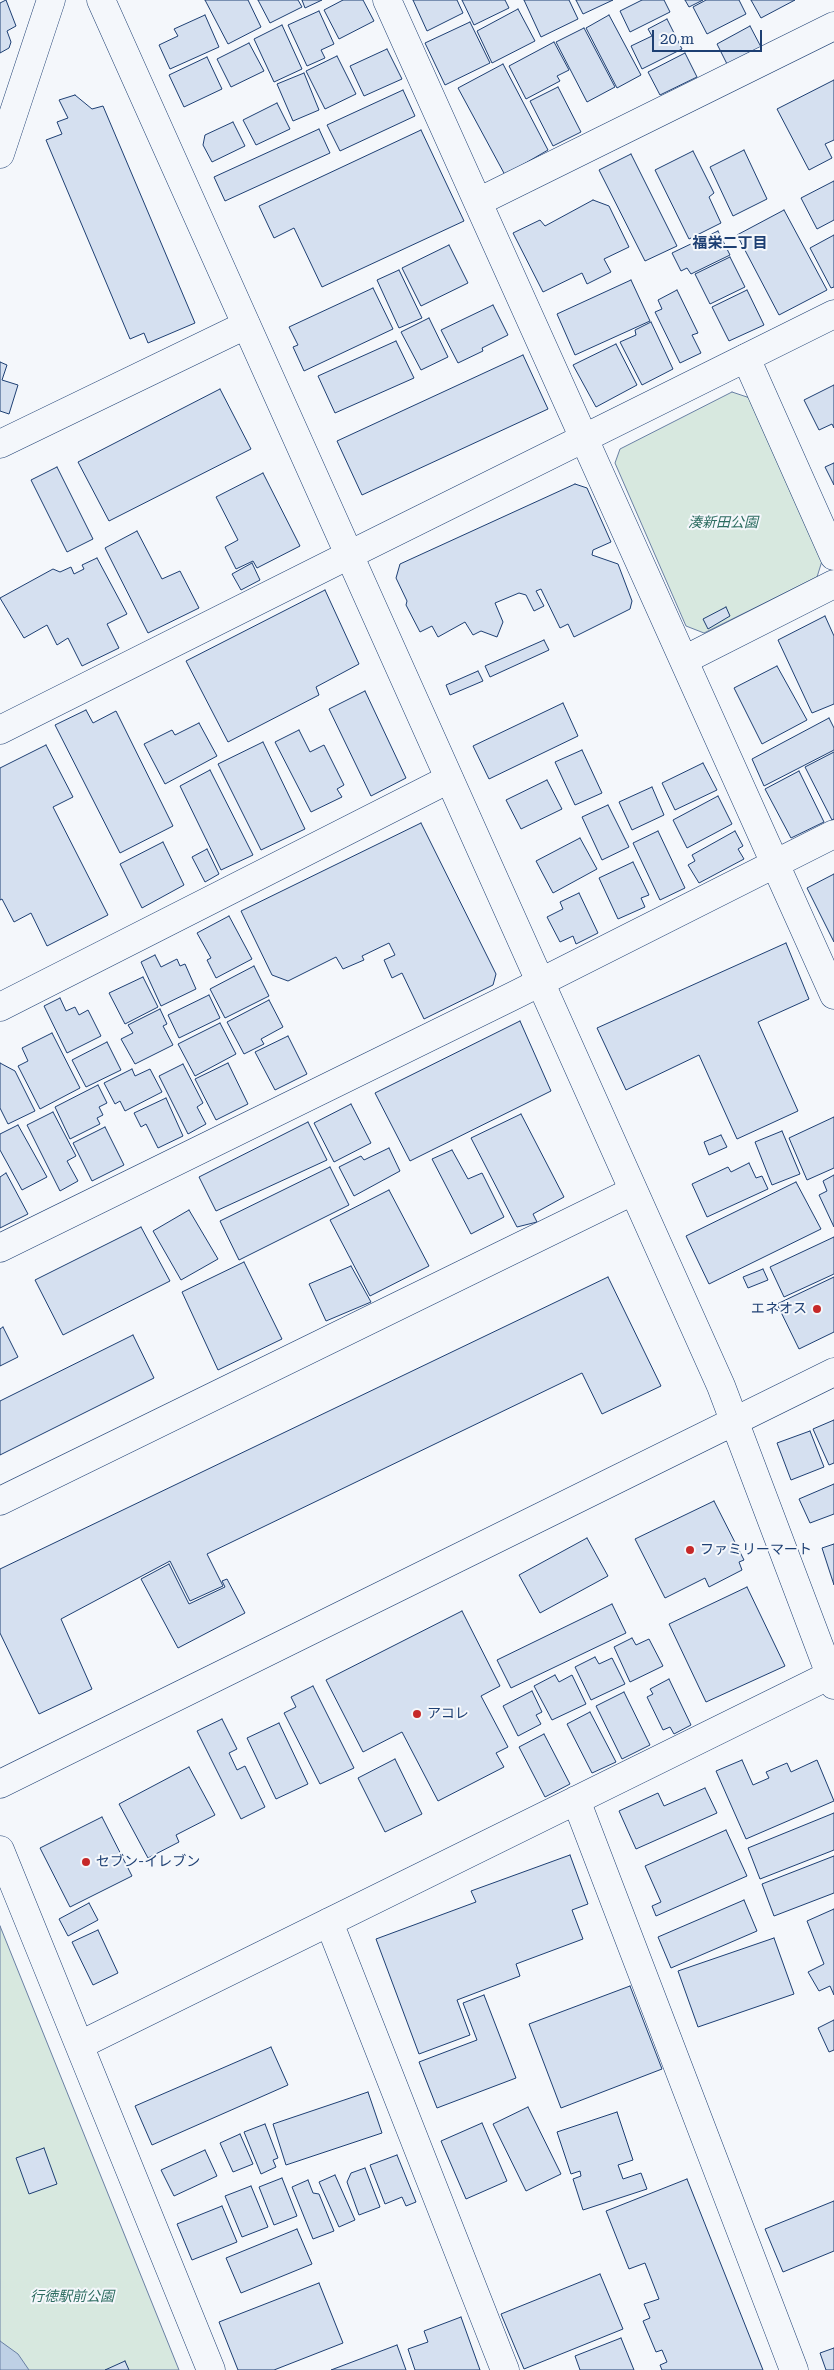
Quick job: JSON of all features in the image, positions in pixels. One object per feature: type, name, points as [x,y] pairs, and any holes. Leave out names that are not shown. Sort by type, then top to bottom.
[{"type":"street","points":[[0,154],[51,0]]},
{"type":"street","points":[[80,2045],[576,1800],[832,1680],[721,1386],[101,0]]},
{"type":"street","points":[[387,0],[834,995]]},
{"type":"street","points":[[478,202],[834,26]]},
{"type":"street","points":[[0,730],[834,314]]},
{"type":"street","points":[[0,444],[246,325]]},
{"type":"street","points":[[746,358],[834,556]]},
{"type":"street","points":[[684,660],[834,584]]},
{"type":"street","points":[[0,1007],[449,779]]},
{"type":"street","points":[[0,1248],[540,982],[834,834]]},
{"type":"street","points":[[0,1502],[633,1191]]},
{"type":"street","points":[[0,1784],[834,1372]]},
{"type":"street","points":[[576,1800],[794,2370]]},
{"type":"street","points":[[0,1850],[211,2370]]},
{"type":"street","points":[[329,1922],[505,2370]]},
{"type":"green space","name":"湊新田公園","points":[[732,392],[750,398],[822,561],[817,577],[704,633],[686,626],[615,463],[620,449]]},
{"type":"green space","name":"行徳駅前公園","points":[[0,1926],[50,2050],[179,2370],[0,2370]]},
{"type":"water","points":[[0,2341],[18,2354],[29,2370],[0,2370]]},
{"type":"building","points":[[6,0],[16,26],[7,31],[11,42],[9,48],[0,53],[0,3]]},
{"type":"building","points":[[205,0],[248,0],[261,27],[228,44]]},
{"type":"building","points":[[258,0],[298,0],[302,7],[270,23]]},
{"type":"building","points":[[302,0],[322,0],[305,8]]},
{"type":"building","points":[[343,0],[363,0],[374,21],[339,39],[324,10]]},
{"type":"building","points":[[413,0],[457,0],[463,13],[427,31]]},
{"type":"building","points":[[462,0],[505,0],[509,8],[474,25]]},
{"type":"building","points":[[524,0],[569,0],[578,19],[541,37]]},
{"type":"building","points":[[576,0],[613,0],[583,14]]},
{"type":"building","points":[[642,0],[664,0],[670,12],[630,32],[620,11]]},
{"type":"building","points":[[685,0],[703,0],[689,7]]},
{"type":"building","points":[[706,0],[739,0],[746,14],[707,34],[693,7]]},
{"type":"building","points":[[751,0],[795,0],[761,18]]},
{"type":"building","points":[[518,9],[535,41],[492,63],[477,31]]},
{"type":"building","points":[[319,11],[334,44],[321,50],[325,58],[307,66],[288,25]]},
{"type":"building","points":[[205,15],[219,47],[170,69],[159,45],[178,36],[174,29]]},
{"type":"building","points":[[609,15],[641,75],[617,88],[586,28]]},
{"type":"building","points":[[667,19],[682,49],[642,69],[631,46],[652,36],[648,29]]},
{"type":"building","points":[[470,22],[490,63],[445,85],[425,43]]},
{"type":"building","points":[[282,25],[302,69],[274,82],[254,39]]},
{"type":"building","points":[[750,26],[761,47],[727,64],[717,44]]},
{"type":"building","points":[[584,28],[615,87],[587,102],[556,42]]},
{"type":"building","points":[[554,42],[569,70],[557,76],[560,81],[526,99],[509,66]]},
{"type":"building","points":[[249,43],[264,71],[231,87],[217,59]]},
{"type":"building","points":[[387,49],[402,79],[364,96],[350,66]]},
{"type":"building","points":[[685,53],[697,77],[660,95],[648,72]]},
{"type":"building","points":[[337,56],[356,94],[325,109],[306,71]]},
{"type":"building","points":[[207,57],[222,89],[184,107],[169,75]]},
{"type":"building","points":[[503,64],[548,150],[505,175],[458,88]]},
{"type":"building","points":[[304,73],[319,110],[293,121],[277,84]]},
{"type":"building","points":[[834,80],[834,140],[825,144],[832,158],[809,170],[777,109]]},
{"type":"building","points":[[558,87],[581,132],[553,146],[530,101]]},
{"type":"building","points":[[403,90],[415,116],[340,151],[327,125]]},
{"type":"building","points":[[75,95],[92,109],[103,106],[195,323],[148,343],[144,333],[130,339],[46,140],[62,134],[57,122],[68,118],[59,100]]},
{"type":"building","points":[[277,103],[290,129],[256,145],[243,120]]},
{"type":"building","points":[[233,122],[245,146],[212,162],[203,145],[205,135]]},
{"type":"building","points":[[319,129],[330,153],[225,201],[214,177]]},
{"type":"building","points":[[421,130],[464,221],[322,287],[294,228],[274,238],[259,206]]},
{"type":"building","points":[[744,150],[767,199],[733,216],[710,167]]},
{"type":"building","points":[[693,151],[714,193],[709,197],[721,223],[689,239],[655,170]]},
{"type":"building","points":[[631,154],[677,246],[645,261],[599,170]]},
{"type":"building","points":[[834,181],[834,220],[817,229],[801,198]]},
{"type":"building","points":[[593,200],[609,206],[629,247],[604,259],[611,272],[587,284],[582,273],[543,292],[513,233],[540,220],[545,226]]},
{"type":"building","points":[[784,210],[827,290],[779,315],[737,235]]},
{"type":"building","points":[[718,231],[730,255],[691,274],[687,268],[681,271],[672,253]]},
{"type":"building","points":[[834,235],[834,287],[831,288],[810,248]]},
{"type":"building","points":[[449,245],[468,283],[421,306],[402,268]]},
{"type":"building","points":[[730,257],[745,287],[710,304],[695,274]]},
{"type":"building","points":[[399,270],[422,318],[399,328],[377,280]]},
{"type":"building","points":[[631,280],[650,321],[575,355],[557,314]]},
{"type":"building","points":[[373,288],[393,329],[304,371],[293,347],[298,345],[289,327]]},
{"type":"building","points":[[677,290],[698,333],[692,335],[701,353],[680,363],[655,312],[662,309],[658,300]]},
{"type":"building","points":[[747,290],[764,325],[729,341],[712,307]]},
{"type":"building","points":[[493,305],[508,335],[482,348],[483,351],[458,363],[441,330]]},
{"type":"building","points":[[429,318],[448,357],[421,370],[401,332]]},
{"type":"building","points":[[651,322],[673,369],[642,385],[620,342],[636,335],[635,330]]},
{"type":"building","points":[[396,341],[414,378],[335,413],[318,376]]},
{"type":"building","points":[[616,344],[637,385],[596,407],[573,365]]},
{"type":"building","points":[[523,355],[548,409],[362,495],[337,441]]},
{"type":"building","points":[[0,362],[7,365],[2,380],[18,385],[9,414],[0,411]]},
{"type":"building","points":[[834,385],[834,428],[832,424],[819,430],[804,400]]},
{"type":"building","points":[[220,389],[251,449],[109,521],[78,462]]},
{"type":"building","points":[[834,463],[834,485],[825,467]]},
{"type":"building","points":[[57,467],[93,539],[67,552],[31,480]]},
{"type":"building","points":[[263,473],[300,546],[257,568],[253,561],[236,569],[225,547],[238,540],[216,497]]},
{"type":"building","points":[[575,484],[587,488],[611,542],[593,550],[592,555],[618,564],[632,601],[630,609],[574,637],[568,624],[560,628],[541,589],[536,591],[544,606],[534,611],[526,595],[519,593],[495,603],[503,622],[497,637],[481,631],[473,635],[465,622],[438,637],[432,626],[420,632],[406,605],[407,601],[396,578],[400,564]]},
{"type":"building","points":[[137,531],[162,579],[180,571],[199,608],[148,633],[105,548]]},
{"type":"building","points":[[97,558],[127,614],[107,624],[119,648],[82,666],[68,638],[57,645],[47,625],[24,638],[0,598],[53,569],[60,572],[71,567],[74,574],[84,569],[82,565]]},
{"type":"building","points":[[252,563],[260,580],[241,590],[232,574]]},
{"type":"building","points":[[325,590],[359,664],[316,687],[319,695],[228,742],[186,661]]},
{"type":"building","points":[[726,607],[730,616],[708,629],[703,619]]},
{"type":"building","points":[[825,616],[834,636],[834,704],[812,713],[778,640]]},
{"type":"building","points":[[544,640],[549,650],[490,677],[485,666]]},
{"type":"building","points":[[777,666],[807,720],[762,744],[734,688]]},
{"type":"building","points":[[478,671],[483,681],[450,695],[446,685]]},
{"type":"building","points":[[365,691],[406,778],[371,796],[329,709]]},
{"type":"building","points":[[563,703],[578,736],[489,779],[473,746]]},
{"type":"building","points":[[86,710],[93,723],[116,711],[173,826],[120,853],[55,725]]},
{"type":"building","points":[[829,718],[834,728],[834,750],[764,786],[752,759]]},
{"type":"building","points":[[199,723],[217,756],[165,784],[144,744],[172,730],[175,735]]},
{"type":"building","points":[[299,730],[310,752],[324,745],[344,785],[337,789],[342,797],[311,812],[275,742]]},
{"type":"building","points":[[263,742],[305,829],[261,850],[218,764]]},
{"type":"building","points":[[46,745],[73,797],[53,807],[108,915],[47,946],[31,913],[14,922],[2,899],[0,900],[0,768]]},
{"type":"building","points":[[582,750],[602,793],[575,805],[555,762]]},
{"type":"building","points":[[834,752],[834,819],[832,820],[805,767]]},
{"type":"building","points":[[703,763],[717,790],[675,810],[662,783]]},
{"type":"building","points":[[210,770],[253,855],[221,870],[180,786]]},
{"type":"building","points":[[799,771],[824,822],[791,838],[765,789]]},
{"type":"building","points":[[547,780],[562,809],[521,829],[506,800]]},
{"type":"building","points":[[652,787],[664,815],[632,830],[619,802]]},
{"type":"building","points":[[718,796],[732,824],[687,848],[673,820]]},
{"type":"building","points":[[608,805],[629,847],[602,860],[582,817]]},
{"type":"building","points":[[421,823],[496,974],[493,985],[424,1019],[402,973],[392,978],[384,960],[395,955],[389,943],[362,956],[364,960],[343,969],[336,957],[288,981],[272,975],[241,911]]},
{"type":"building","points":[[658,831],[685,888],[660,900],[633,843]]},
{"type":"building","points":[[735,831],[743,846],[738,849],[744,859],[699,883],[688,865],[695,861],[692,855]]},
{"type":"building","points":[[580,838],[597,869],[553,893],[536,861]]},
{"type":"building","points":[[163,842],[184,885],[142,908],[120,864]]},
{"type":"building","points":[[207,849],[219,874],[205,882],[192,857]]},
{"type":"building","points":[[633,862],[649,895],[641,898],[645,907],[618,919],[599,878]]},
{"type":"building","points":[[834,874],[834,942],[807,888]]},
{"type":"building","points":[[579,893],[598,933],[576,944],[573,936],[560,942],[547,917],[563,909],[560,902]]},
{"type":"building","points":[[229,916],[252,959],[216,978],[207,960],[211,958],[197,933]]},
{"type":"building","points":[[786,943],[809,999],[758,1022],[798,1111],[737,1139],[699,1055],[626,1090],[597,1028]]},
{"type":"building","points":[[155,955],[161,967],[177,959],[180,966],[185,964],[196,989],[161,1006],[141,962]]},
{"type":"building","points":[[254,966],[269,996],[225,1018],[210,989]]},
{"type":"building","points":[[143,977],[158,1007],[125,1024],[109,993]]},
{"type":"building","points":[[209,995],[220,1018],[179,1038],[168,1015]]},
{"type":"building","points":[[60,998],[66,1011],[75,1007],[79,1015],[88,1010],[101,1036],[67,1053],[44,1006]]},
{"type":"building","points":[[269,1000],[283,1027],[261,1039],[264,1044],[244,1054],[227,1022]]},
{"type":"building","points":[[160,1009],[167,1024],[163,1026],[173,1045],[135,1064],[121,1039],[133,1033],[128,1025]]},
{"type":"building","points":[[520,1021],[551,1091],[410,1161],[375,1093]]},
{"type":"building","points":[[220,1023],[236,1054],[195,1076],[178,1044]]},
{"type":"building","points":[[52,1033],[80,1088],[40,1109],[18,1066],[28,1061],[22,1048]]},
{"type":"building","points":[[288,1036],[307,1074],[275,1090],[255,1052]]},
{"type":"building","points":[[107,1042],[121,1070],[86,1087],[72,1060]]},
{"type":"building","points":[[0,1063],[15,1071],[35,1111],[8,1124],[0,1108]]},
{"type":"building","points":[[228,1063],[248,1104],[216,1120],[195,1079]]},
{"type":"building","points":[[183,1064],[203,1103],[197,1107],[206,1124],[188,1134],[159,1076]]},
{"type":"building","points":[[132,1069],[135,1076],[150,1069],[162,1092],[125,1111],[120,1101],[115,1104],[104,1083]]},
{"type":"building","points":[[98,1085],[107,1103],[99,1107],[103,1115],[97,1118],[100,1124],[70,1139],[55,1107]]},
{"type":"building","points":[[166,1098],[183,1136],[158,1148],[146,1124],[141,1127],[134,1113]]},
{"type":"building","points":[[351,1104],[371,1143],[334,1162],[314,1123]]},
{"type":"building","points":[[53,1112],[76,1156],[67,1161],[78,1181],[60,1191],[27,1125]]},
{"type":"building","points":[[521,1114],[564,1197],[533,1214],[537,1222],[517,1227],[471,1138]]},
{"type":"building","points":[[834,1117],[834,1168],[807,1180],[789,1138]]},
{"type":"building","points":[[308,1122],[327,1160],[216,1211],[199,1177]]},
{"type":"building","points":[[18,1125],[47,1177],[22,1190],[0,1150],[0,1134]]},
{"type":"building","points":[[105,1127],[124,1165],[92,1181],[73,1143]]},
{"type":"building","points":[[782,1131],[800,1174],[772,1185],[755,1142]]},
{"type":"building","points":[[721,1135],[727,1147],[709,1155],[704,1142]]},
{"type":"building","points":[[389,1148],[400,1171],[354,1196],[339,1167],[361,1156],[364,1160]]},
{"type":"building","points":[[452,1150],[468,1179],[482,1173],[504,1217],[471,1234],[432,1159]]},
{"type":"building","points":[[749,1163],[756,1178],[762,1176],[768,1189],[707,1217],[692,1184],[728,1167],[731,1172]]},
{"type":"building","points":[[330,1167],[349,1205],[239,1260],[220,1221]]},
{"type":"building","points":[[6,1173],[28,1214],[0,1228],[0,1177]]},
{"type":"building","points":[[834,1175],[834,1227],[819,1195],[827,1191],[823,1181]]},
{"type":"building","points":[[796,1182],[821,1229],[709,1284],[686,1236]]},
{"type":"building","points":[[389,1190],[429,1266],[370,1296],[330,1220]]},
{"type":"building","points":[[189,1210],[218,1259],[181,1280],[153,1231]]},
{"type":"building","points":[[141,1227],[170,1281],[63,1335],[35,1280]]},
{"type":"building","points":[[834,1237],[834,1274],[784,1297],[770,1267]]},
{"type":"building","points":[[244,1262],[282,1339],[218,1370],[182,1292]]},
{"type":"building","points":[[351,1266],[371,1302],[326,1321],[309,1284]]},
{"type":"building","points":[[763,1269],[768,1280],[748,1288],[743,1277]]},
{"type":"building","points":[[608,1277],[661,1386],[602,1414],[582,1373],[207,1554],[223,1586],[190,1601],[170,1561],[61,1619],[92,1689],[39,1714],[0,1633],[0,1569]]},
{"type":"building","points":[[834,1277],[834,1332],[799,1349],[777,1304]]},
{"type":"building","points":[[3,1327],[18,1357],[0,1366],[0,1329]]},
{"type":"building","points":[[133,1335],[154,1378],[0,1455],[0,1401]]},
{"type":"building","points":[[834,1420],[834,1463],[829,1465],[813,1429]]},
{"type":"building","points":[[810,1431],[824,1467],[791,1480],[777,1443]]},
{"type":"building","points":[[834,1484],[834,1514],[810,1523],[799,1499]]},
{"type":"building","name":"ファミリーマート","points":[[714,1501],[744,1560],[739,1562],[742,1570],[709,1587],[705,1578],[665,1598],[635,1539]]},
{"type":"building","points":[[587,1538],[608,1576],[540,1613],[519,1575]]},
{"type":"building","points":[[834,1544],[834,1585],[822,1548]]},
{"type":"building","points":[[169,1564],[189,1604],[225,1587],[222,1581],[227,1579],[245,1613],[178,1648],[141,1579]]},
{"type":"building","points":[[747,1587],[785,1666],[706,1702],[669,1624]]},
{"type":"building","points":[[612,1604],[626,1633],[511,1688],[497,1660]]},
{"type":"building","name":"アコレ","points":[[462,1611],[500,1686],[481,1696],[508,1747],[496,1753],[504,1767],[438,1801],[402,1732],[363,1752],[326,1680]]},
{"type":"building","points":[[632,1638],[636,1645],[649,1639],[663,1666],[630,1682],[614,1647]]},
{"type":"building","points":[[595,1657],[599,1664],[612,1658],[625,1684],[591,1700],[575,1667]]},
{"type":"building","points":[[555,1675],[559,1682],[572,1675],[586,1704],[552,1720],[534,1686]]},
{"type":"building","points":[[669,1679],[691,1725],[674,1734],[670,1727],[663,1730],[647,1697],[653,1694],[650,1689]]},
{"type":"building","points":[[313,1686],[354,1768],[320,1784],[284,1713],[296,1707],[291,1697]]},
{"type":"building","points":[[532,1691],[542,1712],[536,1715],[541,1724],[518,1736],[503,1706]]},
{"type":"building","points":[[624,1692],[650,1745],[622,1759],[596,1706]]},
{"type":"building","points":[[590,1712],[616,1762],[592,1773],[567,1724]]},
{"type":"building","points":[[222,1719],[237,1749],[229,1753],[237,1770],[245,1766],[265,1807],[241,1819],[197,1731]]},
{"type":"building","points":[[279,1723],[308,1784],[276,1799],[247,1738]]},
{"type":"building","points":[[544,1734],[570,1784],[545,1797],[519,1747]]},
{"type":"building","points":[[395,1759],[422,1814],[385,1832],[358,1778]]},
{"type":"building","points":[[742,1760],[753,1785],[769,1778],[766,1772],[787,1763],[791,1772],[817,1760],[834,1801],[746,1839],[716,1771]]},
{"type":"building","points":[[189,1767],[215,1815],[176,1835],[179,1842],[148,1858],[119,1804]]},
{"type":"building","points":[[705,1788],[717,1813],[636,1849],[619,1811],[658,1793],[664,1806]]},
{"type":"building","points":[[834,1813],[834,1850],[760,1879],[748,1848]]},
{"type":"building","name":"セブン-イレブン","points":[[102,1817],[132,1876],[70,1907],[40,1848]]},
{"type":"building","points":[[726,1830],[747,1876],[656,1916],[652,1906],[661,1902],[645,1866]]},
{"type":"building","points":[[570,1855],[588,1904],[572,1910],[583,1939],[516,1964],[520,1976],[457,2000],[470,2035],[419,2054],[376,1939],[476,1902],[471,1891]]},
{"type":"building","points":[[834,1856],[834,1893],[774,1916],[762,1884]]},
{"type":"building","points":[[744,1900],[757,1931],[671,1968],[658,1937]]},
{"type":"building","points":[[89,1903],[98,1920],[68,1936],[59,1919]]},
{"type":"building","points":[[834,1909],[834,1995],[830,1986],[819,1991],[808,1972],[824,1964],[807,1921]]},
{"type":"building","points":[[98,1930],[118,1973],[93,1985],[72,1942]]},
{"type":"building","points":[[774,1938],[794,1994],[698,2027],[678,1971]]},
{"type":"building","points":[[630,1986],[662,2069],[561,2108],[529,2024]]},
{"type":"building","points":[[484,1995],[516,2078],[437,2108],[419,2062],[477,2040],[463,2003]]},
{"type":"building","points":[[834,2020],[834,2050],[829,2052],[818,2028]]},
{"type":"building","points":[[271,2047],[288,2085],[152,2145],[135,2106]]},
{"type":"building","points":[[368,2092],[382,2133],[286,2165],[273,2124]]},
{"type":"building","points":[[528,2107],[561,2174],[526,2191],[493,2124]]},
{"type":"building","points":[[617,2112],[633,2160],[618,2165],[623,2179],[641,2173],[647,2189],[583,2210],[573,2179],[581,2176],[580,2171],[571,2174],[557,2132]]},
{"type":"building","points":[[482,2123],[507,2181],[466,2199],[441,2141]]},
{"type":"building","points":[[265,2124],[278,2158],[273,2160],[276,2167],[261,2174],[244,2132]]},
{"type":"building","points":[[240,2134],[253,2164],[233,2172],[220,2143]]},
{"type":"building","points":[[44,2148],[57,2184],[29,2194],[16,2158]]},
{"type":"building","points":[[205,2150],[217,2176],[174,2196],[161,2170]]},
{"type":"building","points":[[397,2155],[416,2202],[406,2206],[402,2197],[385,2204],[370,2165]]},
{"type":"building","points":[[365,2168],[380,2207],[359,2215],[347,2182],[351,2173]]},
{"type":"building","points":[[335,2175],[355,2220],[339,2227],[319,2182]]},
{"type":"building","points":[[282,2178],[297,2216],[274,2225],[259,2187]]},
{"type":"building","points":[[687,2179],[763,2370],[662,2370],[660,2365],[667,2362],[662,2350],[656,2352],[643,2321],[650,2318],[644,2304],[659,2299],[645,2263],[629,2269],[606,2211]]},
{"type":"building","points":[[308,2180],[313,2193],[319,2194],[334,2231],[313,2239],[292,2187]]},
{"type":"building","points":[[251,2186],[268,2227],[242,2237],[225,2196]]},
{"type":"building","points":[[834,2201],[834,2251],[783,2272],[765,2229]]},
{"type":"building","points":[[222,2206],[237,2242],[192,2260],[177,2224]]},
{"type":"building","points":[[297,2229],[312,2264],[241,2293],[226,2258]]},
{"type":"building","points":[[600,2274],[623,2329],[524,2369],[501,2314]]},
{"type":"building","points":[[319,2283],[343,2343],[274,2370],[238,2370],[219,2322]]},
{"type":"building","points":[[461,2317],[480,2370],[415,2370],[408,2349],[428,2342],[424,2331]]},
{"type":"building","points":[[621,2338],[634,2370],[580,2370],[575,2356]]},
{"type":"building","points":[[397,2345],[406,2370],[331,2370]]},
{"type":"building","points":[[834,2348],[834,2370],[826,2370],[820,2353]]},
{"type":"building","points":[[125,2361],[129,2370],[105,2370]]},
{"type":"place","name":"エネオス","points":[[817,1309]]},
{"type":"place","name":"ファミリーマート","points":[[690,1550]]},
{"type":"place","name":"アコレ","points":[[417,1714]]},
{"type":"place","name":"セブン-イレブン","points":[[86,1862]]},
{"type":"district","name":"福栄二丁目","points":[[730,244]]}]
